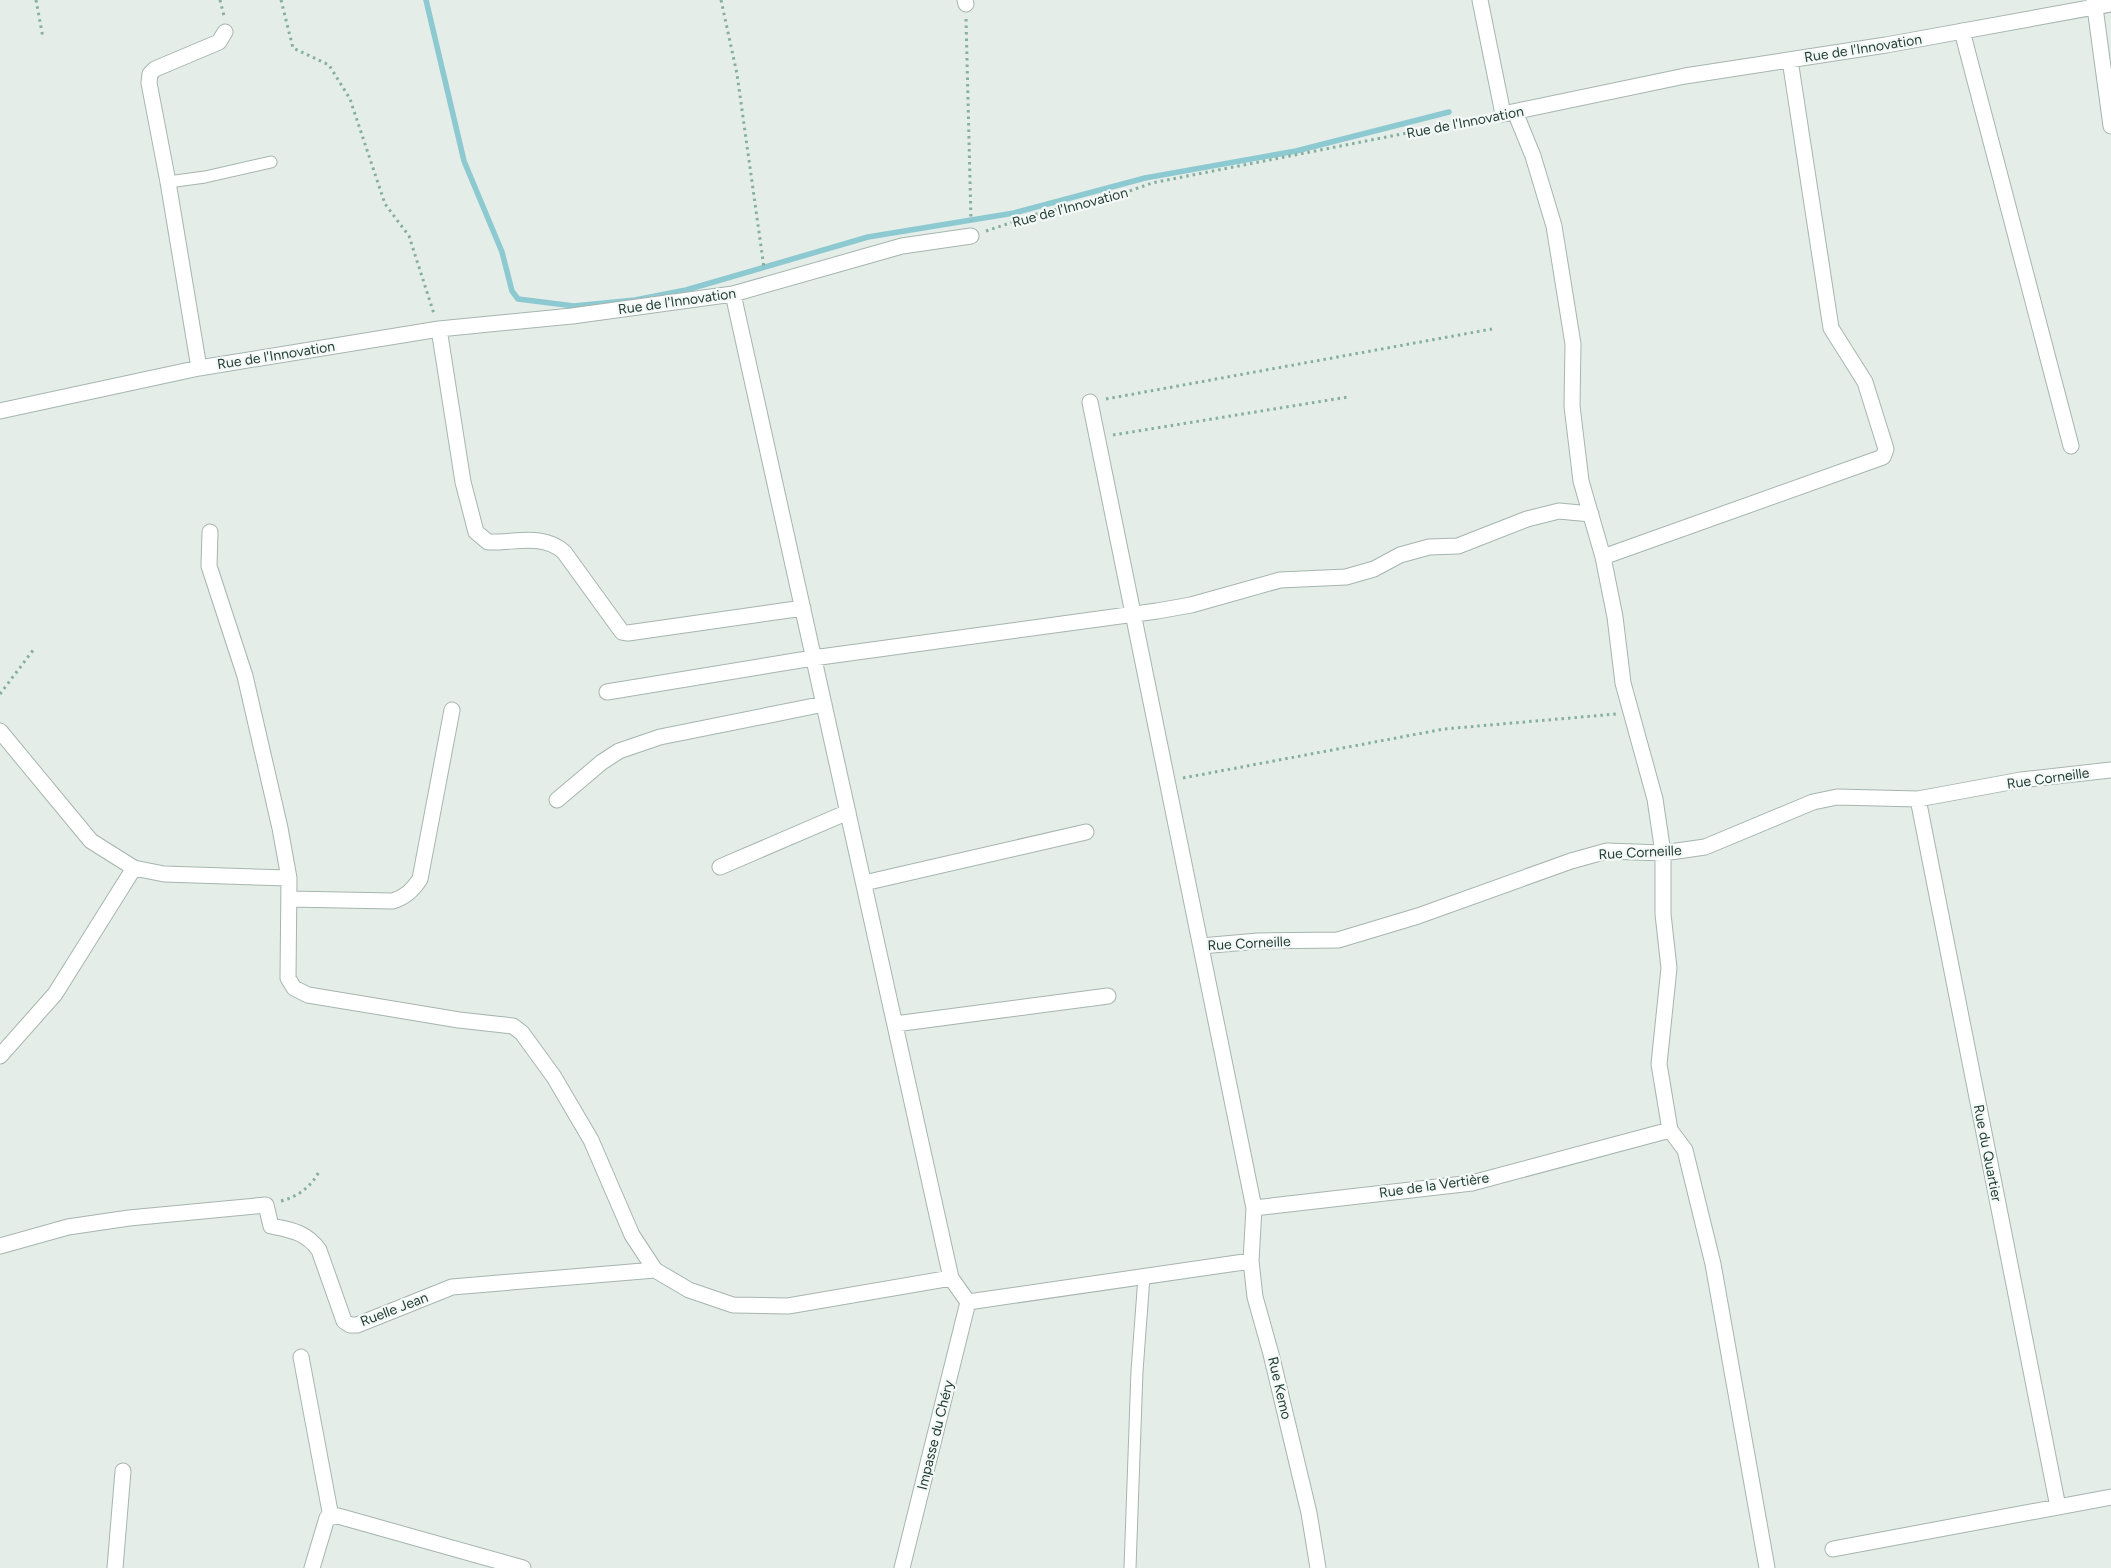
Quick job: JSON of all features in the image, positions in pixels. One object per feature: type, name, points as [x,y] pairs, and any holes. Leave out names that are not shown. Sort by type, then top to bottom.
[{"type":"street","points":[[1480,0],[1509,113],[1532,156],[1557,245],[1573,344],[1572,406],[1581,481],[1604,557],[1615,617],[1623,683],[1655,799],[1662,853],[1663,914],[1669,968],[1659,1064],[1670,1130],[1685,1150],[1711,1255],[1767,1568]]},
{"type":"street","name":"Rue de l'Innovation","points":[[1509,113],[1684,76],[1962,31],[2095,3],[2111,4]]},
{"type":"street","points":[[2095,3],[2111,126]]},
{"type":"street","points":[[1962,31],[2070,446]]},
{"type":"street","points":[[199,368],[149,82],[150,74],[155,69],[219,42],[225,32]]},
{"type":"street","points":[[1604,557],[1883,457],[1885,454],[1886,450],[1865,382],[1831,328],[1790,60]]},
{"type":"street","name":"Rue de l'Innovation","points":[[0,411],[199,368],[439,328],[572,316],[733,294],[902,246],[971,236]]},
{"type":"street","points":[[733,294],[951,1278],[968,1302],[1251,1261]]},
{"type":"street","points":[[439,328],[463,482],[476,532],[488,542],[540,540],[554,543],[564,552],[622,632],[628,633],[803,608]]},
{"type":"street","name":"Rue Kemo","points":[[1090,402],[1254,1208],[1251,1261],[1255,1297],[1272,1354],[1307,1504],[1318,1568]]},
{"type":"street","points":[[607,692],[813,658],[1191,605],[1280,580],[1346,577],[1374,569],[1400,555],[1429,547],[1458,546],[1527,520],[1559,511],[1591,514]]},
{"type":"street","points":[[210,532],[209,566],[245,676],[280,828],[289,878],[288,978],[294,988],[317,997],[459,1020],[513,1026],[522,1033],[554,1077],[590,1140],[632,1235],[655,1270],[689,1290],[733,1304],[788,1306],[951,1278]]},
{"type":"street","points":[[557,800],[602,762],[620,751],[660,736],[824,704]]},
{"type":"street","points":[[289,899],[393,901],[403,898],[414,889],[420,880],[452,710]]},
{"type":"street","points":[[0,730],[91,841],[134,868],[164,874],[289,878]]},
{"type":"street","name":"Rue Corneille","points":[[1201,946],[1267,941],[1338,940],[1418,916],[1571,860],[1607,851],[1662,853],[1705,847],[1813,802],[1837,797],[1918,799],[2021,780],[2111,770]]},
{"type":"street","name":"Rue du Quartier","points":[[1918,799],[2058,1507]]},
{"type":"street","points":[[720,867],[848,812]]},
{"type":"street","points":[[864,884],[1086,832]]},
{"type":"street","points":[[0,1056],[55,994],[134,868]]},
{"type":"street","points":[[895,1024],[1108,996]]},
{"type":"street","name":"Rue de la Vertière","points":[[1254,1208],[1472,1183],[1670,1130]]},
{"type":"street","points":[[0,1246],[76,1226],[129,1218],[266,1205]]},
{"type":"street","name":"Ruelle Jean","points":[[266,1205],[271,1226],[301,1232],[315,1245],[344,1321],[350,1325],[357,1325],[452,1287],[655,1270]]},
{"type":"street","name":"Impasse du Chéry","points":[[902,1568],[968,1302]]},
{"type":"street","points":[[301,1357],[327,1521],[312,1568]]},
{"type":"street","points":[[115,1568],[123,1471]]},
{"type":"street","points":[[1833,1549],[2111,1497]]},
{"type":"street","points":[[327,1521],[338,1516],[523,1568]]},
{"type":"lane","points":[[168,182],[205,178],[271,162]]},
{"type":"lane","points":[[1130,1568],[1137,1372],[1144,1277]]},
{"type":"path","points":[[36,0],[43,38]]},
{"type":"path","points":[[281,0],[293,48],[329,66],[350,99],[385,204],[409,236],[439,328]]},
{"type":"path","points":[[721,0],[737,74],[763,250],[764,271]]},
{"type":"path","points":[[965,2],[971,236]]},
{"type":"path","name":"Rue de l'Innovation","points":[[971,236],[1040,213],[1110,198],[1152,183],[1509,113]]},
{"type":"path","points":[[1090,402],[1492,328]]},
{"type":"path","points":[[1098,438],[1348,397]]},
{"type":"path","points":[[0,694],[34,649]]},
{"type":"path","points":[[1168,781],[1444,729],[1631,713]]},
{"type":"path","points":[[266,1205],[297,1196],[315,1180],[320,1170]]},
{"type":"waterway","points":[[426,0],[464,161],[502,252],[512,291],[518,299],[574,306],[635,300],[686,290],[868,237],[1014,213],[1145,178],[1296,151],[1449,112]]}]
